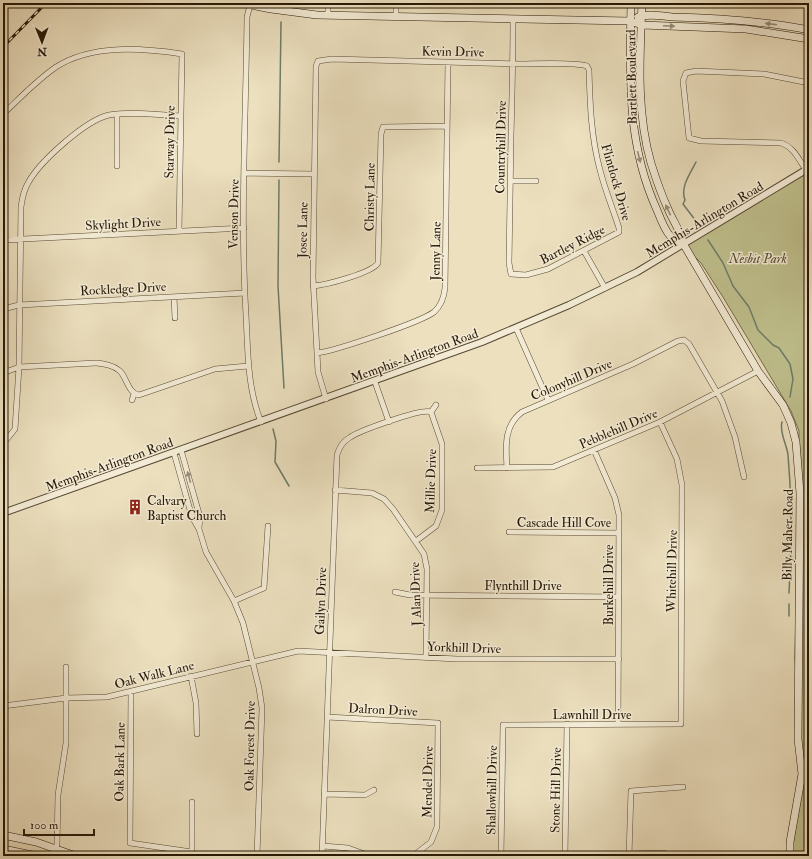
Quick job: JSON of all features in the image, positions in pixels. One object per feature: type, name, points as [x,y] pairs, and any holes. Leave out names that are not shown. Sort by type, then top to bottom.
[{"type":"main road","points":[[241,3],[301,13],[328,15],[513,20],[630,21],[642,25],[746,29],[809,39]]},
{"type":"main road","name":"Bartlett Boulevard","points":[[631,3],[630,101],[635,142],[647,186],[664,226],[674,242],[684,245]]},
{"type":"main road","name":"Bartlett Boulevard","points":[[642,3],[641,100],[646,140],[657,183],[684,245]]},
{"type":"main road","points":[[630,21],[641,16],[748,21],[809,30]]},
{"type":"main road","points":[[635,142],[646,140]]},
{"type":"main road","name":"Billy Maher Road","points":[[684,245],[758,371],[774,392],[788,416],[798,452],[800,493],[798,739],[802,774],[790,842],[790,856]]},
{"type":"main road","points":[[3,835],[56,848],[76,856]]},
{"type":"main road","points":[[3,849],[36,856]]},
{"type":"street","points":[[328,3],[328,15]]},
{"type":"street","points":[[396,3],[396,17]]},
{"type":"street","name":"Venson Drive","points":[[250,5],[247,17],[244,293],[248,366],[253,401],[260,422]]},
{"type":"street","name":"Countryhill Drive","points":[[511,274],[509,263],[513,20]]},
{"type":"street","name":"Starway Drive","points":[[3,114],[53,69],[76,57],[93,52],[112,50],[182,54],[179,231]]},
{"type":"street","name":"Kevin Drive","points":[[318,60],[332,59],[584,65],[588,67]]},
{"type":"street","name":"Josee Lane","points":[[318,60],[316,66],[313,286],[319,377],[326,399]]},
{"type":"street","name":"Jenny Lane","points":[[317,353],[334,350],[420,319],[435,311],[441,303],[445,288],[448,62]]},
{"type":"street","name":"Flintlock Drive","points":[[588,67],[590,118],[596,157],[605,191],[619,228],[619,232]]},
{"type":"street","points":[[807,169],[794,152],[786,145],[781,143],[701,141],[689,138],[683,81],[686,72],[696,71],[764,74],[809,82]]},
{"type":"street","points":[[3,441],[8,439],[15,429],[19,367],[20,239],[22,199],[28,184],[36,172],[86,125],[103,117],[117,114],[180,116]]},
{"type":"street","points":[[117,114],[117,166]]},
{"type":"street","name":"Christy Lane","points":[[313,286],[328,284],[368,270],[375,267],[378,263],[381,134],[383,127],[448,126]]},
{"type":"street","name":"Memphis-Arlington Road","points":[[3,513],[375,382],[516,328],[605,288],[684,245],[807,169]]},
{"type":"street","points":[[245,173],[314,174]]},
{"type":"street","points":[[511,181],[536,181]]},
{"type":"street","name":"Skylight Drive","points":[[3,240],[244,228]]},
{"type":"street","name":"Bartley Ridge","points":[[511,274],[526,275],[544,271],[619,232]]},
{"type":"street","points":[[584,251],[605,288]]},
{"type":"street","name":"Rockledge Drive","points":[[3,309],[19,305],[244,293]]},
{"type":"street","points":[[174,297],[174,318]]},
{"type":"street","points":[[516,328],[548,400]]},
{"type":"street","name":"Colonyhill Drive","points":[[507,468],[507,436],[512,422],[522,412],[633,364],[685,338],[690,344],[717,392]]},
{"type":"street","points":[[3,373],[19,367],[96,363],[107,365],[122,373],[134,394],[132,400]]},
{"type":"street","points":[[134,394],[143,394],[215,369],[248,366]]},
{"type":"street","name":"Pebblehill Drive","points":[[477,468],[553,467],[660,422],[758,371]]},
{"type":"street","points":[[375,382],[389,422]]},
{"type":"street","points":[[717,392],[735,437],[744,477]]},
{"type":"street","points":[[431,412],[436,405]]},
{"type":"street","name":"Gailyn Drive","points":[[322,856],[336,459],[343,442],[355,434],[419,412],[431,412]]},
{"type":"street","name":"Millie Drive","points":[[416,541],[432,530],[439,521],[442,510],[442,444],[431,412]]},
{"type":"street","name":"Whitehill Drive","points":[[660,422],[677,459],[682,485],[681,724]]},
{"type":"street","name":"Oak Forest Drive","points":[[181,450],[200,517],[199,529]]},
{"type":"street","name":"Burkehill Drive","points":[[594,450],[617,504],[619,533],[618,725]]},
{"type":"street","name":"Oak Forest Drive","points":[[174,453],[192,517],[199,529],[206,552],[234,601],[244,623],[262,704],[257,856]]},
{"type":"street","name":"J Alan Drive","points":[[335,490],[372,493],[384,499],[416,541],[426,560],[426,657]]},
{"type":"street","points":[[234,601],[264,588],[268,526]]},
{"type":"street","name":"Cascade Hill Cove","points":[[509,532],[619,533]]},
{"type":"street","name":"Flynthill Drive","points":[[395,592],[407,595],[427,596],[619,597]]},
{"type":"street","name":"Oak Walk Lane","points":[[3,706],[66,698],[107,697],[252,661],[298,651],[309,652]]},
{"type":"street","name":"Yorkhill Drive","points":[[309,652],[457,659],[619,659]]},
{"type":"street","points":[[54,856],[56,848],[58,795],[66,743],[66,666]]},
{"type":"street","points":[[191,676],[196,703],[197,734]]},
{"type":"street","name":"Oak Bark Lane","points":[[131,691],[130,843],[192,854]]},
{"type":"street","name":"Dalron Drive","points":[[327,717],[438,723]]},
{"type":"street","name":"Mendel Drive","points":[[413,856],[431,842],[437,827],[438,723]]},
{"type":"street","name":"Stone Hill Drive","points":[[565,856],[567,724]]},
{"type":"street","name":"Lawnhill Drive","points":[[503,725],[681,724]]},
{"type":"street","name":"Shallowhill Drive","points":[[501,856],[503,725]]},
{"type":"street","points":[[664,852],[629,855],[631,791],[683,787]]},
{"type":"street","points":[[324,794],[365,795],[374,790]]},
{"type":"street","points":[[192,802],[192,854]]},
{"type":"street","points":[[323,846],[348,848],[370,856]]},
{"type":"green space","name":"Nesbit Park","points":[[809,168],[809,856],[790,856],[801,779],[795,658],[799,431],[791,411],[723,297],[701,263],[683,245]]},
{"type":"waterway","points":[[279,162],[281,22]]},
{"type":"waterway","points":[[696,162],[685,185],[685,200],[683,204],[699,225]]},
{"type":"waterway","points":[[279,180],[278,286],[284,388]]},
{"type":"waterway","points":[[708,240],[723,263],[733,286],[749,307],[758,330],[773,345],[779,348],[790,364],[793,379],[790,397]]},
{"type":"waterway","points":[[782,422],[782,434],[788,455],[791,507],[789,593]]},
{"type":"waterway","points":[[273,429],[276,441],[275,462],[289,486]]},
{"type":"waterway","points":[[789,604],[789,616]]},
{"type":"railway","points":[[3,47],[46,3]]},
{"type":"place","name":"Calvary Baptist Church","points":[[135,507]]}]
